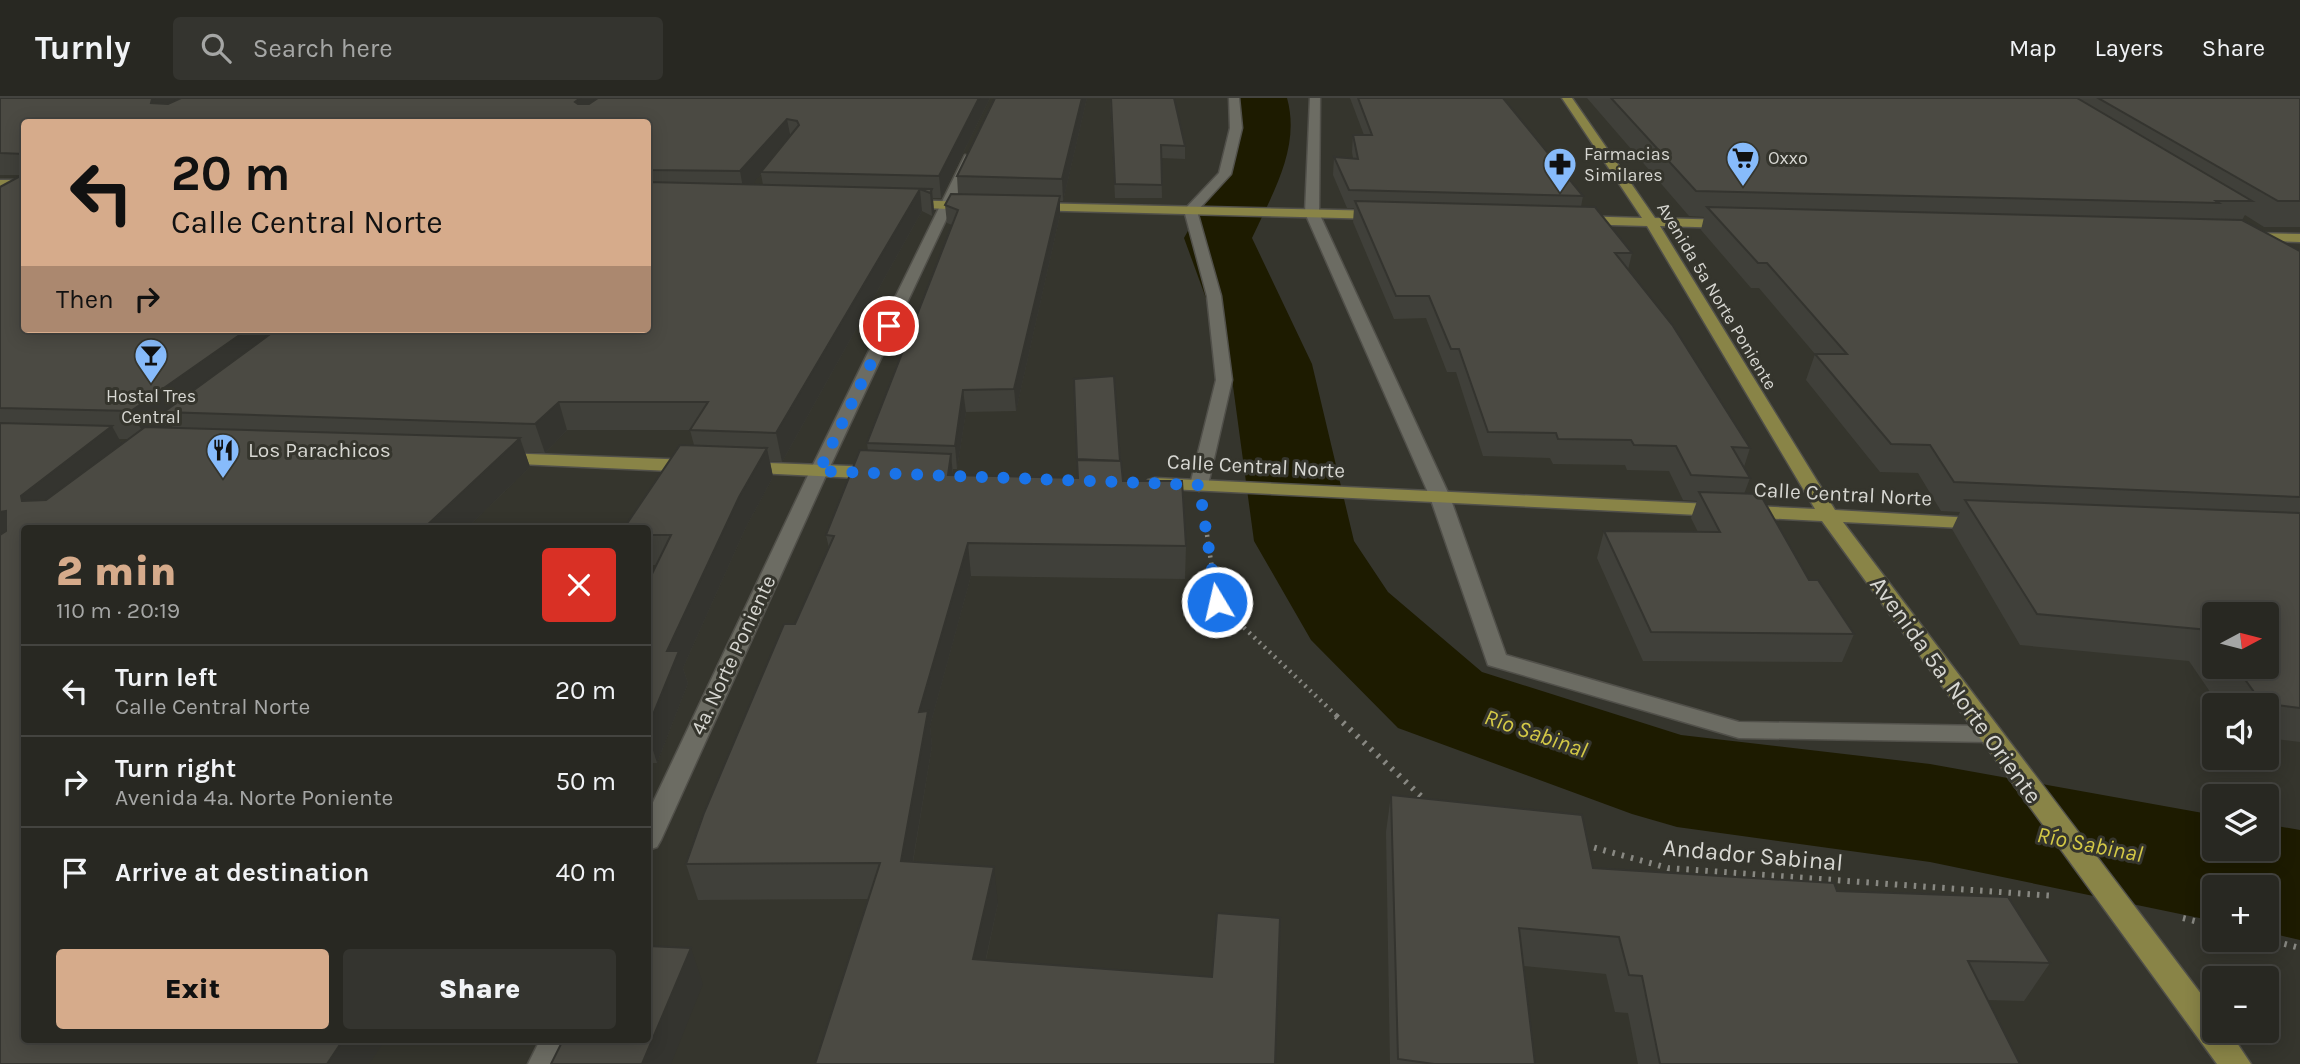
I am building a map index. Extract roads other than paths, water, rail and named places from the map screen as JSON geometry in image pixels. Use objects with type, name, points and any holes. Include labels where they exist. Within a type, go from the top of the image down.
[{"type":"main road","name":"Avenida 5a Norte Poniente","points":[[1567,98],[1651,222],[1829,517]]},
{"type":"main road","points":[[0,184],[21,186]]},
{"type":"main road","points":[[894,204],[989,206]]},
{"type":"main road","points":[[1017,207],[1393,215]]},
{"type":"main road","points":[[1570,220],[1747,225]]},
{"type":"main road","points":[[2243,230],[2269,238],[2300,238]]},
{"type":"main road","points":[[486,458],[900,474]]},
{"type":"main road","name":"Calle Central Norte","points":[[1132,483],[2009,524]]},
{"type":"main road","name":"Avenida 5a. Norte Oriente","points":[[1829,517],[2235,1064]]},
{"type":"street","points":[[1199,485],[1224,380],[1214,296],[1191,211],[1225,174],[1236,128],[1234,98]]},
{"type":"street","points":[[1315,98],[1306,213],[1433,497],[1496,660],[1739,730],[1991,737]]},
{"type":"street","name":"4a. Norte Poniente","points":[[651,834],[819,471],[975,146]]},
{"type":"street","points":[[0,200],[21,188]]},
{"type":"street","points":[[2269,238],[2290,251]]},
{"type":"street","points":[[544,1064],[554,1043]]},
{"type":"waterway","name":"Río Sabinal","points":[[1261,98],[1264,132],[1259,151],[1244,188],[1218,238],[1271,364],[1304,541],[1349,616],[1440,700],[1677,781],[1930,813],[2300,885]]},
{"type":"place","name":"Oxxo","points":[[1743,188]]},
{"type":"place","name":"Farmacias Similares","points":[[1560,194]]},
{"type":"place","name":"Hostal Tres Central","points":[[151,385]]},
{"type":"place","name":"Los Parachicos","points":[[223,480]]}]
